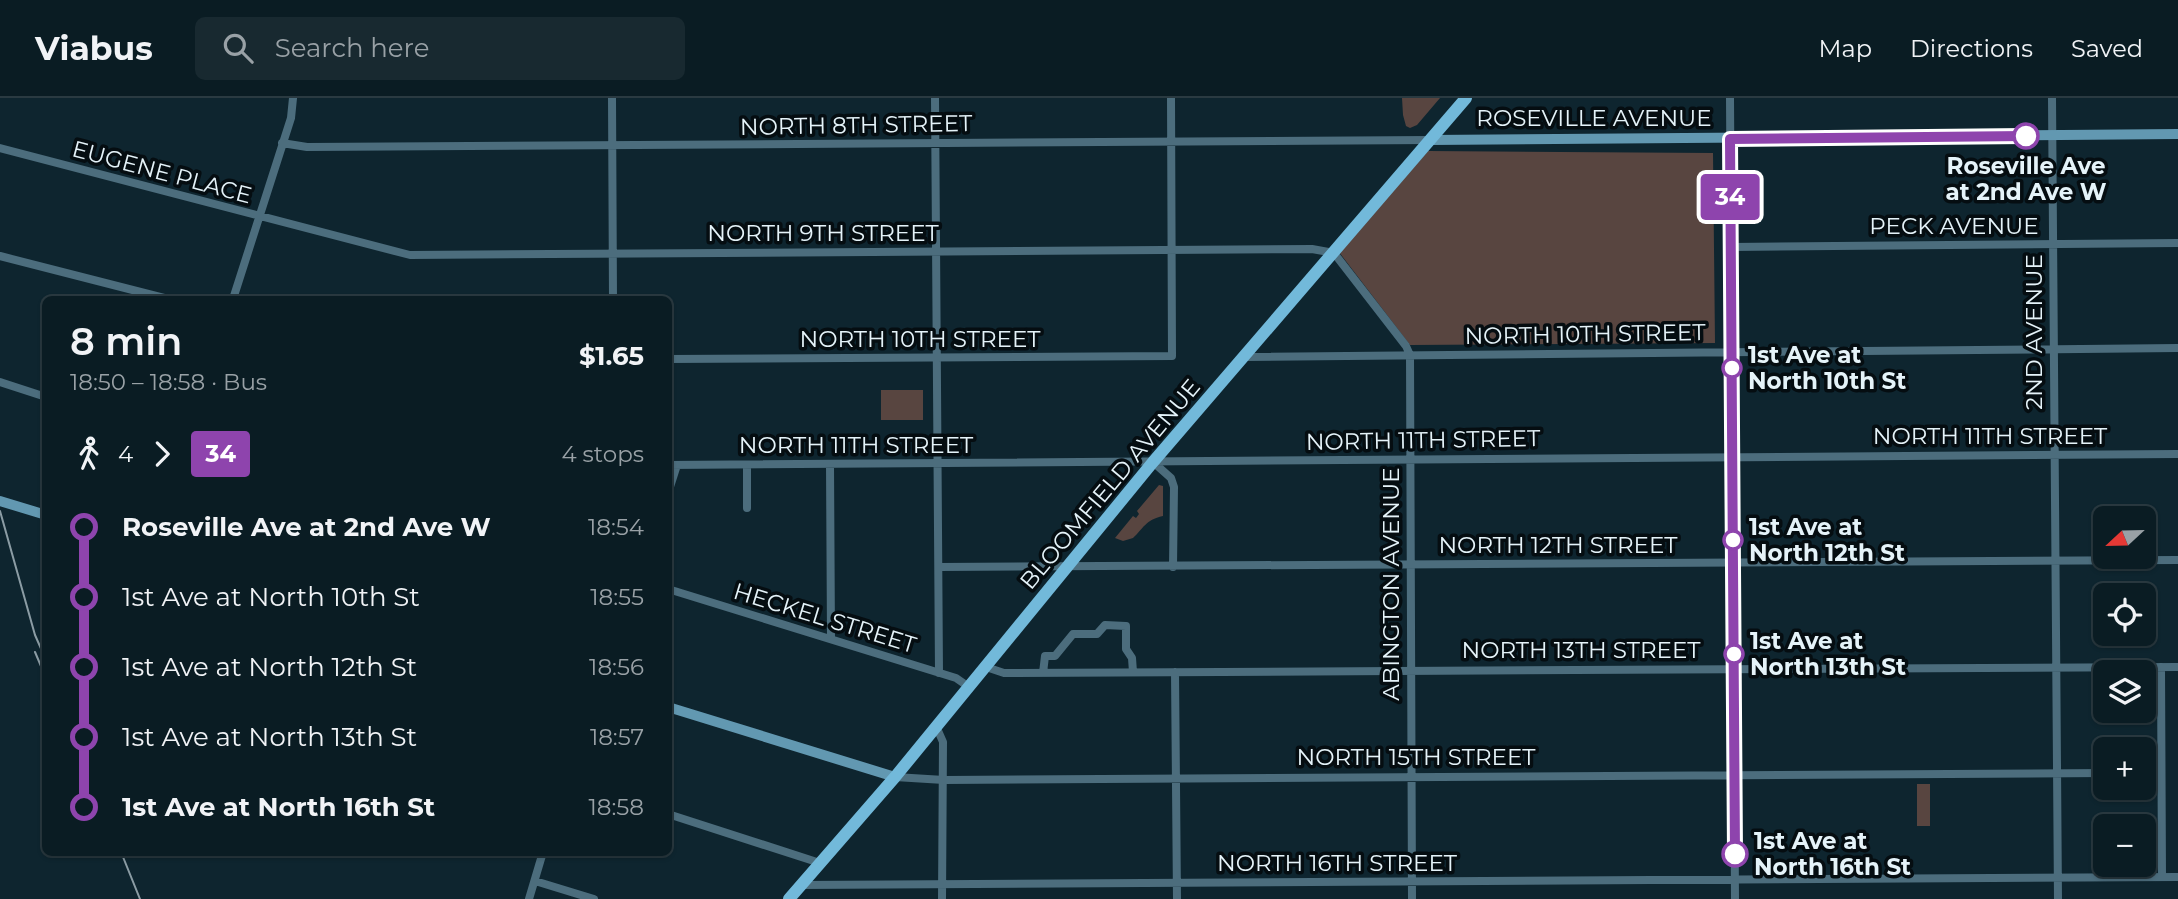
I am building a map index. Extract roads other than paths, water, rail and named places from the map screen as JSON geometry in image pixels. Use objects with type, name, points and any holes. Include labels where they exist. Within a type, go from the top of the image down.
[{"type":"main road","name":"BLOOMFIELD AVENUE","points":[[789,899],[895,777],[1153,462],[1466,98]]},
{"type":"street","points":[[234,296],[291,118],[293,98]]},
{"type":"street","points":[[612,98],[613,296]]},
{"type":"street","points":[[935,98],[939,673]]},
{"type":"street","points":[[1171,98],[1172,250]]},
{"type":"street","points":[[1730,98],[1735,899]]},
{"type":"street","name":"2ND AVENUE","points":[[2052,98],[2058,899]]},
{"type":"street","name":"ROSEVILLE AVENUE","points":[[1430,140],[2178,134]]},
{"type":"street","name":"NORTH 8TH STREET","points":[[282,143],[307,147],[612,147],[1430,140]]},
{"type":"street","name":"EUGENE PLACE","points":[[0,148],[315,232]]},
{"type":"street","name":"NORTH 9TH STREET","points":[[315,232],[410,255],[1319,249],[1334,253]]},
{"type":"street","name":"PECK AVENUE","points":[[1731,247],[2178,243]]},
{"type":"street","name":"NORTH 10TH STREET","points":[[672,359],[1172,356],[1172,250]]},
{"type":"street","points":[[1334,253],[1406,346],[1410,355]]},
{"type":"street","points":[[0,256],[156,296]]},
{"type":"street","name":"NORTH 10TH STREET","points":[[1244,357],[2178,348]]},
{"type":"street","name":"ABINGTON AVENUE","points":[[1410,355],[1412,899]]},
{"type":"street","points":[[0,383],[42,396]]},
{"type":"street","name":"NORTH 11TH STREET","points":[[673,465],[2178,454]]},
{"type":"street","points":[[1153,462],[1171,478],[1174,486],[1173,567]]},
{"type":"street","points":[[830,464],[831,639]]},
{"type":"street","points":[[747,465],[747,508]]},
{"type":"street","points":[[0,501],[42,514]]},
{"type":"street","name":"NORTH 12TH STREET","points":[[939,567],[2178,560]]},
{"type":"street","name":"HECKEL STREET","points":[[672,590],[956,678],[969,687]]},
{"type":"street","points":[[1043,673],[1045,656],[1055,656],[1073,634],[1097,634],[1105,625],[1125,626],[1126,649],[1132,658],[1133,672]]},
{"type":"street","name":"NORTH 13TH STREET","points":[[986,667],[1004,673],[2178,667]]},
{"type":"street","points":[[2161,667],[2162,877]]},
{"type":"street","points":[[1175,672],[1177,899]]},
{"type":"street","points":[[672,708],[895,777]]},
{"type":"street","points":[[936,726],[943,742],[942,899]]},
{"type":"street","points":[[2156,772],[2161,772]]},
{"type":"street","name":"NORTH 15TH STREET","points":[[895,777],[944,780],[1735,773],[2093,773]]},
{"type":"street","points":[[672,815],[820,863]]},
{"type":"street","points":[[529,899],[543,856]]},
{"type":"street","name":"NORTH 16TH STREET","points":[[801,886],[2178,877]]},
{"type":"street","points":[[535,881],[594,899]]},
{"type":"tram line","points":[[0,511],[35,635],[42,651]]},
{"type":"tram line","points":[[35,652],[42,669]]},
{"type":"tram line","points":[[123,856],[140,899]]},
{"type":"place","name":"Roseville Ave at 2nd Ave W","points":[[2026,136]]},
{"type":"place","name":"1st Ave at North 10th St","points":[[1732,368]]},
{"type":"place","name":"1st Ave at North 12th St","points":[[1733,540]]},
{"type":"place","name":"1st Ave at North 13th St","points":[[1734,654]]},
{"type":"place","name":"1st Ave at North 16th St","points":[[1735,854]]}]
